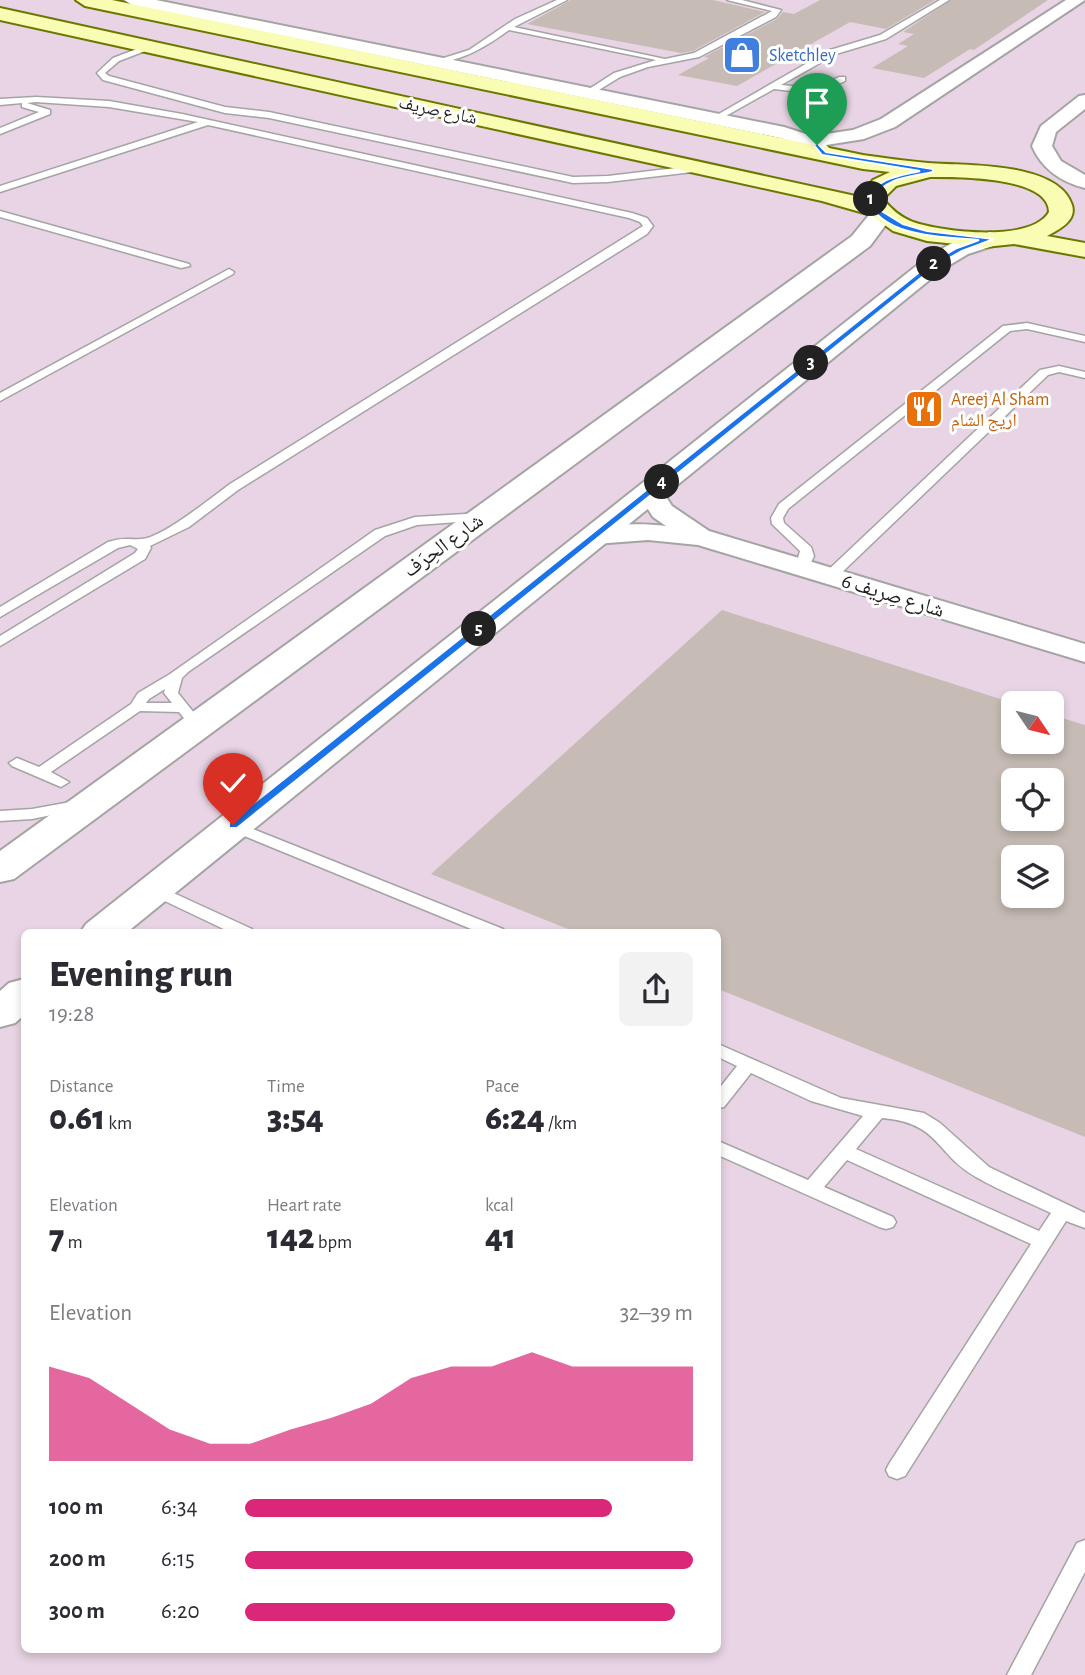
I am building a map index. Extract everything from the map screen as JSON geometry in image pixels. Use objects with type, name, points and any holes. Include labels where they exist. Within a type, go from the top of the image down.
[{"type":"main road","name":"شارع صِرِيف","points":[[85,0],[930,170]]},
{"type":"main road","name":"شارع صِرِيف","points":[[0,14],[827,195],[878,212],[900,226],[927,233],[1001,238]]},
{"type":"main road","points":[[878,212],[870,199],[875,189],[887,180],[930,170],[990,172],[1017,178],[1055,195],[1084,193]]},
{"type":"main road","points":[[1001,238],[1052,225],[1061,216],[1062,206],[1055,195]]},
{"type":"main road","points":[[1001,238],[1085,250]]},
{"type":"street","points":[[132,0],[794,135],[818,147],[888,123],[1077,0]]},
{"type":"street","points":[[1084,193],[1053,164],[1042,146],[1048,130],[1085,100]]},
{"type":"street","name":"شارع الحِرَف","points":[[0,870],[99,799],[189,716],[482,517],[861,241],[878,212]]},
{"type":"street","points":[[105,929],[934,264],[959,249],[1001,238]]},
{"type":"street","name":"شارع صِرِيف 6","points":[[650,492],[662,511],[701,537]]},
{"type":"street","name":"شارع صِرِيف 6","points":[[595,536],[648,532],[701,537],[1085,653]]},
{"type":"street","points":[[0,1013],[21,996]]},
{"type":"lane","points":[[435,62],[473,53],[508,28],[562,0]]},
{"type":"lane","points":[[589,93],[617,75],[667,60],[695,55],[773,15],[776,10],[731,0]]},
{"type":"lane","points":[[714,119],[833,52],[883,37],[945,0]]},
{"type":"lane","points":[[508,28],[667,60]]},
{"type":"lane","points":[[150,46],[103,67],[101,73],[106,78],[241,112],[269,115],[573,180],[599,180],[701,168]]},
{"type":"lane","points":[[771,86],[817,91],[842,79]]},
{"type":"lane","points":[[0,613],[113,545],[128,541],[142,544],[185,524],[234,486],[644,232],[649,226],[644,220],[632,216],[208,123],[85,100],[53,98],[4,102]]},
{"type":"lane","points":[[0,131],[47,112],[24,104],[4,102]]},
{"type":"lane","points":[[0,114],[24,104]]},
{"type":"lane","points":[[0,189],[241,112]]},
{"type":"lane","points":[[0,214],[185,266]]},
{"type":"lane","points":[[0,398],[229,272]]},
{"type":"lane","points":[[802,568],[807,556],[806,550],[778,524],[777,518],[783,507],[1002,330],[1027,326],[1081,336]]},
{"type":"lane","points":[[830,576],[1044,372],[1059,369],[1085,375]]},
{"type":"lane","points":[[40,773],[137,707],[143,696],[175,677],[380,533],[415,521],[482,517]]},
{"type":"lane","points":[[0,642],[141,556],[145,548],[142,544]]},
{"type":"lane","points":[[175,677],[171,693],[189,716]]},
{"type":"lane","points":[[137,707],[189,716]]},
{"type":"lane","points":[[17,763],[61,782]]},
{"type":"lane","points":[[0,816],[55,811],[99,799]]},
{"type":"lane","points":[[233,825],[487,929]]},
{"type":"lane","points":[[155,889],[238,929]]},
{"type":"lane","points":[[721,1051],[830,1101],[876,1112],[912,1116],[924,1121],[982,1172],[1085,1221]]},
{"type":"lane","points":[[721,1098],[749,1064]]},
{"type":"lane","points":[[811,1189],[876,1112]]},
{"type":"lane","points":[[721,1149],[886,1222]]},
{"type":"lane","points":[[844,1150],[1043,1241]]},
{"type":"lane","points":[[897,1470],[1063,1210]]},
{"type":"lane","points":[[1019,1675],[1085,1550]]},
{"type":"shaded area","points":[[0,0],[1085,0],[1085,1675],[0,1675]]},
{"type":"building","points":[[571,0],[713,0],[765,12],[693,51],[681,53],[527,24]]},
{"type":"building","points":[[820,0],[935,0],[886,29],[850,22],[737,86],[678,75],[709,58],[704,57],[777,19],[783,12],[794,14]]},
{"type":"building","points":[[951,0],[1048,0],[974,50],[970,49],[924,78],[872,68],[908,46],[898,44],[914,34],[903,32]]},
{"type":"building","points":[[722,610],[1001,699],[1001,754],[1064,754],[1064,719],[1085,725],[1085,1137],[721,990],[721,929],[568,929],[431,874]]},
{"type":"place","name":"Sketchley","points":[[742,55]]},
{"type":"place","name":"Areej Al Sham اريج الشام","points":[[924,409]]},
{"type":"route","points":[[233,825],[934,264],[959,249],[990,239],[927,233],[900,226],[874,209],[870,199],[875,189],[887,180],[930,170],[863,162],[824,153],[817,145]]}]
